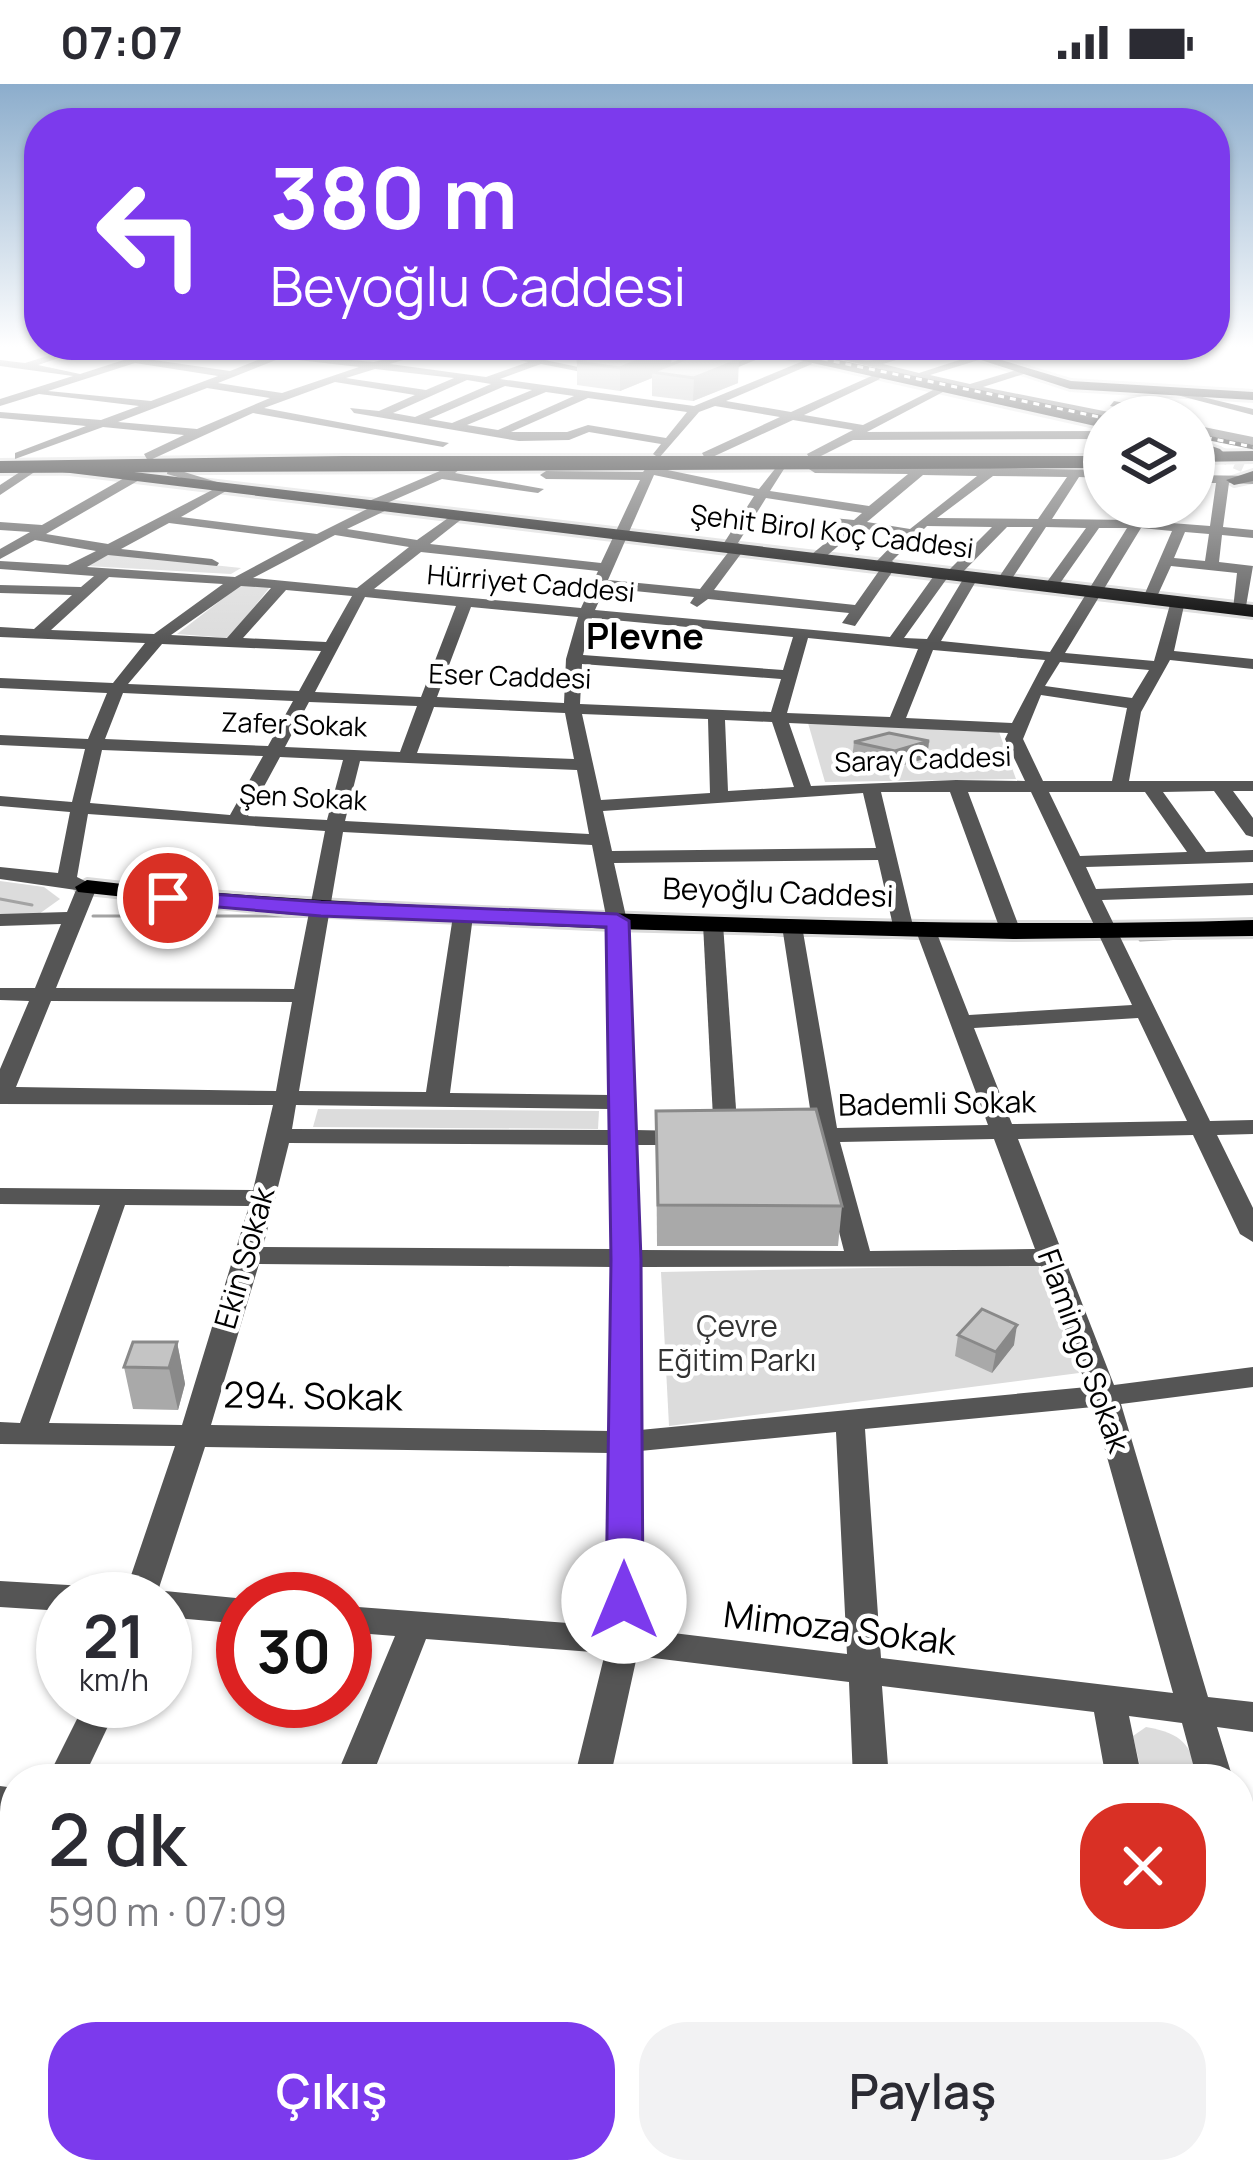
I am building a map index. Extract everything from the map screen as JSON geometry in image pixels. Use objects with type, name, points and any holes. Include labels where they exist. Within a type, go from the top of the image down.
[{"type":"highway","points":[[12,464],[122,460],[546,476],[706,456],[1083,456]]},
{"type":"highway","points":[[12,464],[148,457],[656,461],[1083,456]]},
{"type":"highway","points":[[12,464],[122,460]]},
{"type":"highway","points":[[1215,464],[1247,472]]},
{"type":"main road","name":"Şehit Birol Koç Caddesi","points":[[12,464],[75,464],[137,476],[1246,610]]},
{"type":"main road","name":"Beyoğlu Caddesi","points":[[77,883],[209,903],[617,921],[714,930],[922,934],[1252,929]]},
{"type":"street","points":[[0,491],[12,464],[51,447]]},
{"type":"street","points":[[148,457],[167,447]]},
{"type":"street","points":[[416,456],[435,447]]},
{"type":"street","points":[[627,447],[656,461],[762,494],[868,510]]},
{"type":"street","points":[[595,1764],[624,1641],[626,1260],[617,921],[572,706],[574,659],[586,613],[656,461],[667,447]]},
{"type":"street","points":[[706,456],[725,447]]},
{"type":"street","points":[[811,457],[830,447]]},
{"type":"street","points":[[985,447],[1083,455]]},
{"type":"street","points":[[656,461],[778,469],[1083,473]]},
{"type":"street","points":[[175,463],[171,471],[177,474],[227,487]]},
{"type":"street","points":[[461,465],[238,581],[158,639],[118,686],[96,744],[82,809],[75,918],[0,1095],[621,1102]]},
{"type":"street","points":[[682,622],[734,547],[778,469]]},
{"type":"street","points":[[817,557],[852,523],[921,470]]},
{"type":"street","points":[[842,635],[885,565],[918,527],[992,471]]},
{"type":"street","points":[[1215,476],[1247,472]]},
{"type":"street","points":[[1211,566],[1219,531],[1247,472]]},
{"type":"street","points":[[895,640],[1010,523],[1076,473]]},
{"type":"street","points":[[1004,580],[1076,473]]},
{"type":"street","points":[[440,475],[546,476]]},
{"type":"street","points":[[0,555],[137,476]]},
{"type":"street","points":[[518,522],[546,476]]},
{"type":"street","points":[[72,569],[227,487]]},
{"type":"street","points":[[753,508],[918,527],[1083,524]]},
{"type":"street","points":[[236,821],[361,592],[458,514]]},
{"type":"street","points":[[167,519],[418,546],[704,594],[859,610]]},
{"type":"street","points":[[0,526],[108,550],[262,569]]},
{"type":"street","points":[[1051,586],[1092,528]]},
{"type":"street","points":[[1135,528],[1035,689],[1014,740],[1204,1129],[1247,1205],[1253,1234]]},
{"type":"street","points":[[1150,598],[1180,528]]},
{"type":"street","points":[[1190,528],[1253,534]]},
{"type":"street","points":[[1166,561],[1249,569],[1246,610]]},
{"type":"street","name":"Hürriyet Caddesi","points":[[0,565],[238,581],[1058,654],[1253,664]]},
{"type":"street","points":[[38,633],[106,572]]},
{"type":"street","points":[[896,722],[956,574]]},
{"type":"street","points":[[231,643],[282,585]]},
{"type":"street","points":[[0,589],[85,591]]},
{"type":"street","points":[[407,756],[465,602]]},
{"type":"street","points":[[1120,784],[1137,704],[1161,661],[1178,602]]},
{"type":"street","points":[[0,632],[332,647]]},
{"type":"street","points":[[802,632],[778,716],[804,790]]},
{"type":"street","points":[[574,659],[790,675]]},
{"type":"street","name":"Eser Caddesi","points":[[0,683],[1019,728]]},
{"type":"street","points":[[1035,689],[1137,704]]},
{"type":"street","points":[[716,713],[718,797]]},
{"type":"street","name":"Zafer Sokak","points":[[0,740],[276,752],[351,760],[407,756],[587,770]]},
{"type":"street","points":[[351,760],[587,770]]},
{"type":"street","name":"Ekin Sokak","points":[[148,1572],[196,1432],[263,1198],[321,909],[332,827],[351,760]]},
{"type":"street","points":[[1218,784],[1253,831]]},
{"type":"street","points":[[956,785],[1011,932]]},
{"type":"street","points":[[1149,785],[1200,857]]},
{"type":"street","name":"Saray Caddesi","points":[[596,806],[871,787],[1253,786]]},
{"type":"street","name":"Flamingo Sokak","points":[[871,787],[886,854],[1004,1133],[1104,1396],[1211,1764]]},
{"type":"street","name":"Şen Sokak","points":[[0,801],[605,849],[886,854]]},
{"type":"street","points":[[1072,862],[1244,856],[1253,886],[1089,895]]},
{"type":"street","points":[[0,873],[77,883]]},
{"type":"street","points":[[437,1100],[463,916]]},
{"type":"street","points":[[0,920],[75,918]]},
{"type":"street","points":[[714,930],[746,1137]]},
{"type":"street","points":[[793,932],[826,1136],[859,1260]]},
{"type":"street","points":[[0,994],[301,996]]},
{"type":"street","points":[[958,1022],[1146,1011]]},
{"type":"street","name":"Bademli Sokak","points":[[278,1136],[746,1137],[1253,1127]]},
{"type":"street","points":[[0,1196],[263,1198]]},
{"type":"street","points":[[31,1432],[115,1197]]},
{"type":"street","points":[[247,1255],[626,1260],[1051,1257]]},
{"type":"street","name":"294. Sokak","points":[[0,1432],[625,1442],[1253,1377]]},
{"type":"street","points":[[850,1420],[870,1764]]},
{"type":"street","points":[[0,1594],[36,1596]]},
{"type":"street","name":"Mimoza Sokak","points":[[372,1621],[624,1641],[1253,1717]]},
{"type":"street","points":[[359,1764],[416,1624]]},
{"type":"street","points":[[1109,1700],[1121,1764]]},
{"type":"street","points":[[72,1764],[90,1728]]},
{"type":"green space","points":[[109,554],[241,568],[231,574],[87,566]]},
{"type":"green space","points":[[242,584],[270,587],[229,638],[177,634]]},
{"type":"green space","points":[[808,723],[999,732],[1016,779],[825,782]]},
{"type":"green space","points":[[0,881],[44,887],[60,899],[39,914],[0,915]]},
{"type":"green space","points":[[318,1109],[599,1111],[598,1129],[313,1127]]},
{"type":"green space","name":"Çevre Eğitim Parkı","points":[[1038,1265],[1079,1373],[669,1426],[661,1272]]},
{"type":"green space","points":[[1146,1727],[1169,1733],[1183,1742],[1194,1764],[1140,1764],[1133,1736]]},
{"type":"building","points":[[889,733],[929,741],[895,751],[854,742]]},
{"type":"building","points":[[816,1109],[842,1206],[658,1205],[656,1111]]},
{"type":"building","points":[[982,1309],[1017,1325],[996,1352],[958,1335]]},
{"type":"building","points":[[133,1342],[177,1342],[169,1368],[124,1367]]},
{"type":"waterway","points":[[0,899],[32,905]]},
{"type":"waterway","points":[[93,916],[308,916]]},
{"type":"waterway","points":[[331,917],[450,922]]},
{"type":"waterway","points":[[650,930],[706,932]]},
{"type":"waterway","points":[[718,932],[784,935]]},
{"type":"waterway","points":[[802,935],[922,938]]},
{"type":"waterway","points":[[1140,940],[1206,937]]},
{"type":"waterway","points":[[934,938],[1000,939]]},
{"type":"waterway","points":[[1030,939],[1096,939]]},
{"type":"tunnel","points":[[1215,452],[1244,465]]},
{"type":"district","name":"Plevne","points":[[645,636]]},
{"type":"route","points":[[168,898],[617,921],[626,1260],[624,1601]]}]
